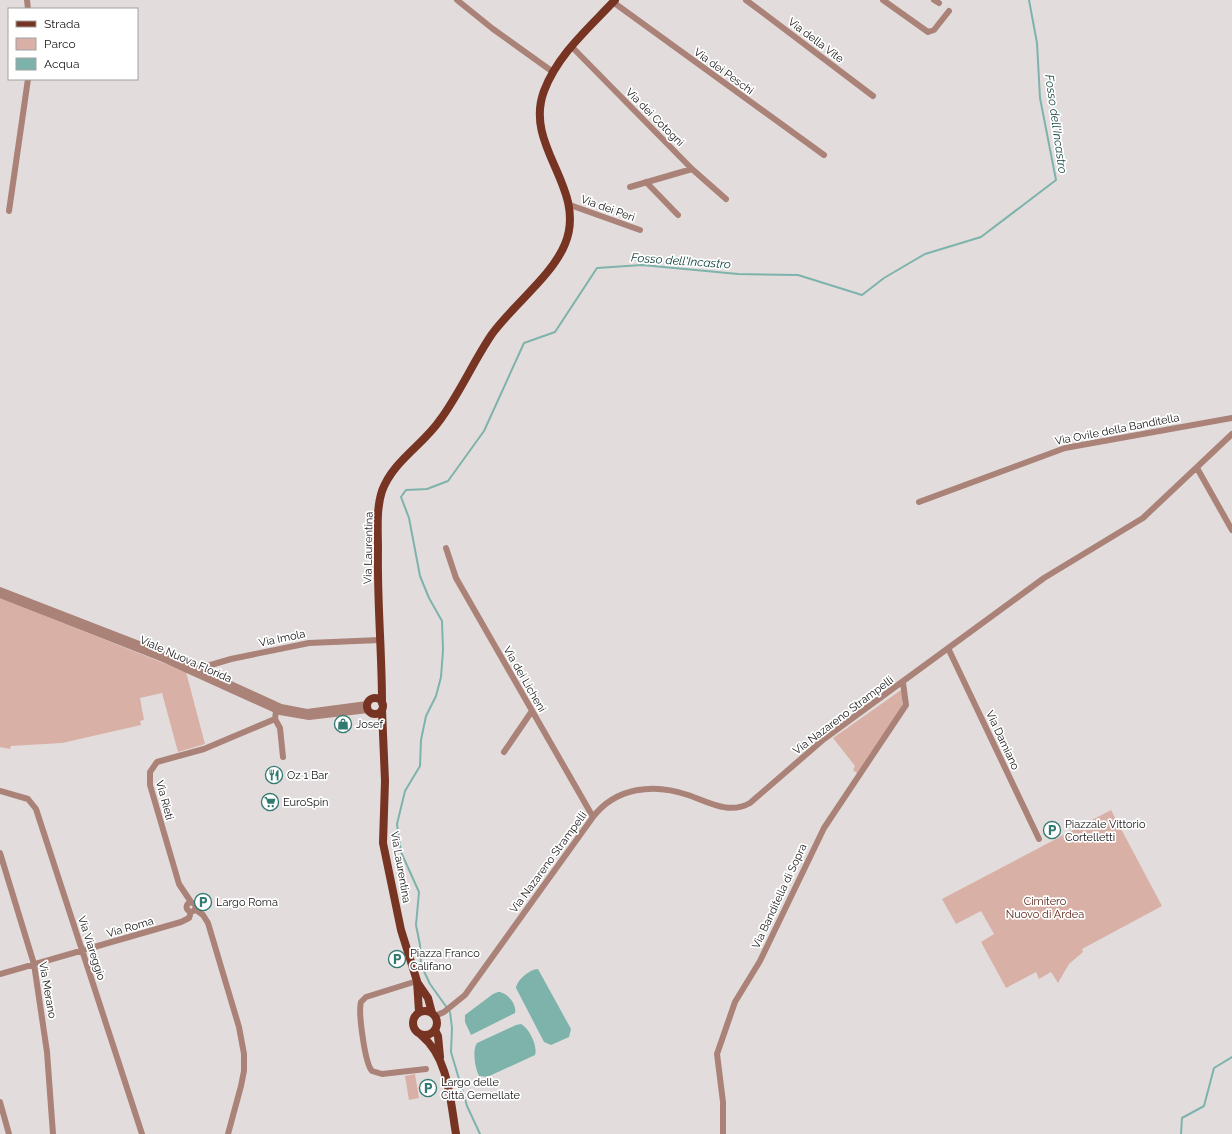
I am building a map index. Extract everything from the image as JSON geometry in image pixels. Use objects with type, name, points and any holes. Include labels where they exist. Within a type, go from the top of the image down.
[{"type":"main road","points":[[570,205],[549,152],[540,124],[540,104],[553,72],[572,47],[614,1]]},
{"type":"main road","name":"Via Laurentina","points":[[420,1012],[417,981],[401,930],[383,843],[385,781],[378,577],[378,515],[382,492],[393,471],[437,425],[495,330],[558,258],[568,234],[571,217],[570,205]]},
{"type":"main road","name":"Via Laurentina","points":[[369,707],[377,687],[380,652]]},
{"type":"main road","points":[[378,699],[382,706],[376,714],[369,707],[378,699]]},
{"type":"main road","points":[[369,707],[383,731]]},
{"type":"main road","name":"Via Laurentina","points":[[417,981],[428,998],[433,1014]]},
{"type":"main road","points":[[421,1035],[429,1035],[435,1030],[437,1023],[433,1014],[424,1011],[420,1012],[414,1017],[412,1026],[417,1033],[434,1048],[440,1062],[447,1084],[456,1134]]},
{"type":"main road","points":[[435,1030],[440,1044],[440,1062]]},
{"type":"street","points":[[457,0],[493,29],[553,72]]},
{"type":"street","name":"Via della Vite","points":[[746,0],[873,96]]},
{"type":"street","points":[[883,0],[928,32],[934,30],[949,11]]},
{"type":"street","name":"Via dei Peschi","points":[[614,1],[824,155]]},
{"type":"street","name":"Via dei Cotogni","points":[[572,47],[692,169],[726,199]]},
{"type":"street","points":[[9,211],[28,80]]},
{"type":"street","points":[[630,187],[692,169]]},
{"type":"street","points":[[646,182],[678,215]]},
{"type":"street","name":"Via dei Peri","points":[[570,205],[640,230]]},
{"type":"street","name":"Via Ovile della Banditella","points":[[919,502],[1065,448],[1232,418]]},
{"type":"street","name":"Via Nazareno Strampelli","points":[[433,1014],[444,1012],[465,995],[601,807],[629,791],[642,789],[676,792],[724,808],[744,806],[759,797],[824,740],[1050,574],[1135,524],[1232,434]]},
{"type":"street","points":[[1197,468],[1232,530]]},
{"type":"street","name":"Via dei Licheni","points":[[446,548],[456,578],[593,817]]},
{"type":"street","name":"Viale Nuova Florida","points":[[0,590],[137,643],[290,710],[310,711],[369,707]]},
{"type":"street","name":"Viale Nuova Florida","points":[[0,595],[138,648],[276,711],[291,715],[309,717],[369,707]]},
{"type":"street","name":"Via Imola","points":[[191,671],[231,659],[304,643],[336,640],[380,640]]},
{"type":"street","name":"Via Damiano","points":[[948,648],[1039,839]]},
{"type":"street","name":"Via Banditella di Sopra","points":[[723,1134],[723,1102],[717,1054],[735,1002],[758,963],[824,828],[906,705],[903,683]]},
{"type":"street","points":[[276,711],[274,719],[280,726],[283,757]]},
{"type":"street","points":[[504,752],[532,711]]},
{"type":"street","name":"Via Rieti","points":[[193,910],[188,911],[186,907],[187,904],[191,902],[179,884],[150,785],[151,769],[157,762],[204,749],[274,719]]},
{"type":"street","name":"Via Viareggio","points":[[0,791],[28,799],[35,806],[142,1134]]},
{"type":"street","name":"Via Merano","points":[[0,853],[34,964],[48,1052],[53,1134]]},
{"type":"street","points":[[193,910],[203,914],[208,923],[241,1036],[244,1071],[238,1103],[228,1134]]},
{"type":"street","name":"Via Roma","points":[[0,974],[181,922],[189,918],[193,910]]},
{"type":"street","points":[[417,981],[366,997],[361,1002],[360,1011],[367,1063],[372,1071],[382,1074],[426,1069]]},
{"type":"street","points":[[0,1102],[10,1134]]},
{"type":"green space","points":[[0,598],[186,672],[205,744],[178,752],[162,693],[140,698],[144,720],[140,721],[141,725],[62,743],[11,746],[10,749],[0,747]]},
{"type":"green space","points":[[901,690],[903,699],[902,707],[857,773],[853,770],[855,766],[833,738]]},
{"type":"green space","name":"Cimitero Nuovo di Ardea","points":[[1111,810],[1162,906],[1082,949],[1083,952],[1069,964],[1058,983],[1051,972],[1039,979],[1036,972],[1006,988],[981,942],[994,934],[981,911],[956,924],[942,899]]},
{"type":"green space","points":[[415,1074],[419,1098],[409,1100],[405,1076]]},
{"type":"water","points":[[535,969],[538,969],[571,1029],[569,1037],[551,1045],[544,1042],[516,988],[524,976]]},
{"type":"water","points":[[498,992],[505,994],[511,999],[515,1013],[471,1035],[465,1022],[465,1015],[493,994]]},
{"type":"water","points":[[521,1024],[527,1029],[534,1042],[536,1051],[535,1055],[487,1077],[479,1076],[475,1059],[475,1046],[477,1043]]},
{"type":"waterway","name":"Fosso dell'Incastro","points":[[480,1134],[467,1106],[451,1052],[452,1028],[450,1012],[430,984],[421,965],[420,945],[416,925],[419,892],[401,852],[397,824],[405,791],[420,766],[421,740],[426,716],[436,696],[441,677],[443,650],[442,621],[429,598],[420,576],[409,518],[401,497],[406,490],[427,489],[448,481],[484,431],[524,343],[555,332],[597,268],[642,265],[738,274],[798,275],[862,295],[884,278],[925,254],[981,237],[1056,180],[1040,98],[1037,43],[1029,0]]},
{"type":"waterway","points":[[1181,1134],[1182,1118],[1204,1106],[1214,1068],[1232,1057]]},
{"type":"place","name":"Josef","points":[[343,724]]},
{"type":"place","name":"Oz 1 Bar","points":[[274,775]]},
{"type":"place","name":"EuroSpin","points":[[270,802]]},
{"type":"place","name":"Piazzale Vittorio Cortelletti","points":[[1052,830]]},
{"type":"place","name":"Largo Roma","points":[[203,902]]},
{"type":"place","name":"Piazza Franco Califano","points":[[397,959]]},
{"type":"place","name":"Largo delle Città Gemellate","points":[[428,1088]]}]
